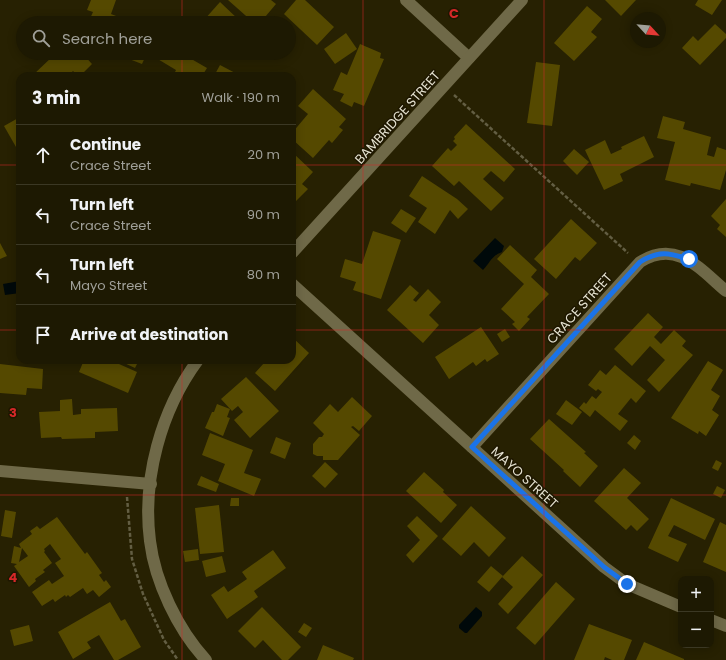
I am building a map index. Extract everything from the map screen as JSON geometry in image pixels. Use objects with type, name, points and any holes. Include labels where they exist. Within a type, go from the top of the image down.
[{"type":"street","points":[[406,0],[470,58]]},
{"type":"street","name":"BAMBRIDGE STREET","points":[[296,249],[522,0]]},
{"type":"street","name":"CRACE STREET","points":[[472,447],[639,263],[650,255],[670,253],[689,259],[726,291]]},
{"type":"street","name":"MAYO STREET","points":[[296,288],[604,567],[627,584],[678,606]]},
{"type":"street","points":[[195,364],[187,375],[166,416],[154,461],[148,503],[150,541],[159,580],[176,617],[199,653],[206,660]]},
{"type":"street","points":[[0,471],[151,484]]},
{"type":"street","points":[[714,621],[726,626]]},
{"type":"path","points":[[444,86],[639,263]]},
{"type":"shaded area","points":[[495,238],[504,246],[502,252],[493,258],[483,270],[473,261]]},
{"type":"shaded area","points":[[16,282],[16,294],[5,295],[3,284]]},
{"type":"shaded area","points":[[476,607],[482,612],[482,616],[467,633],[465,633],[459,628],[459,625]]},
{"type":"building","points":[[91,0],[116,0],[111,14],[116,16],[91,16],[93,12],[87,10]]},
{"type":"building","points":[[228,0],[271,0],[276,4],[266,16],[246,16]]},
{"type":"building","points":[[296,0],[305,0],[334,27],[317,45],[296,25],[296,16],[286,16],[284,14]]},
{"type":"building","points":[[605,0],[636,0],[621,16]]},
{"type":"building","points":[[698,0],[722,0],[712,15],[695,5]]},
{"type":"building","points":[[220,2],[235,16],[208,16]]},
{"type":"building","points":[[587,6],[602,19],[591,32],[597,37],[574,61],[554,43]]},
{"type":"building","points":[[715,24],[726,34],[726,38],[700,65],[682,48],[693,36],[698,41]]},
{"type":"building","points":[[346,33],[357,49],[335,64],[324,49]]},
{"type":"building","points":[[360,44],[381,53],[380,58],[384,59],[364,106],[354,102],[352,107],[340,101],[344,94],[333,90],[341,72],[347,75]]},
{"type":"building","points":[[49,60],[88,60],[92,64],[84,72],[36,72]]},
{"type":"building","points":[[132,60],[144,60],[142,64]]},
{"type":"building","points":[[159,60],[193,60],[207,68],[204,72],[175,72],[176,70]]},
{"type":"building","points":[[536,62],[560,65],[552,126],[527,123]]},
{"type":"building","points":[[220,65],[233,72],[216,72]]},
{"type":"building","points":[[313,89],[346,119],[339,127],[343,130],[332,143],[329,140],[313,158],[296,143],[296,128],[308,114],[298,106]]},
{"type":"building","points":[[663,116],[685,122],[683,129],[711,137],[707,155],[714,157],[717,147],[726,150],[726,170],[720,190],[691,183],[690,186],[665,180],[675,142],[657,138]]},
{"type":"building","points":[[16,119],[16,147],[4,126]]},
{"type":"building","points":[[466,124],[515,169],[504,182],[491,171],[483,179],[504,198],[491,211],[459,181],[454,186],[432,166],[448,148],[451,151],[457,145],[453,141],[455,139],[454,137]]},
{"type":"building","points":[[644,136],[654,157],[620,174],[623,181],[604,190],[585,150],[605,140],[611,154],[622,149],[621,147]]},
{"type":"building","points":[[574,149],[589,162],[577,175],[563,161]]},
{"type":"building","points":[[296,156],[313,172],[302,184],[308,189],[296,201]]},
{"type":"building","points":[[422,176],[457,199],[468,209],[458,219],[450,210],[435,234],[418,222],[427,208],[409,196]]},
{"type":"building","points":[[726,199],[726,237],[717,229],[720,225],[711,216]]},
{"type":"building","points":[[401,209],[416,218],[406,233],[391,223]]},
{"type":"building","points":[[571,219],[597,243],[580,261],[575,257],[556,279],[534,259]]},
{"type":"building","points":[[373,231],[401,240],[381,299],[353,290],[356,282],[340,277],[345,259],[362,264]]},
{"type":"building","points":[[0,243],[7,256],[0,259]]},
{"type":"building","points":[[510,245],[537,270],[531,277],[549,294],[527,317],[530,319],[519,331],[512,324],[515,322],[501,309],[524,284],[497,259]]},
{"type":"building","points":[[410,285],[419,293],[413,300],[416,302],[428,289],[441,302],[429,315],[439,325],[423,343],[387,310]]},
{"type":"building","points":[[648,313],[663,327],[654,337],[661,344],[674,330],[686,341],[682,346],[693,355],[659,392],[647,380],[665,360],[650,346],[632,366],[614,349]]},
{"type":"building","points":[[481,327],[499,354],[487,362],[485,359],[476,366],[473,362],[449,379],[435,357]]},
{"type":"building","points":[[505,329],[510,337],[502,342],[497,334]]},
{"type":"building","points":[[296,341],[309,353],[275,391],[255,373],[263,364],[296,364]]},
{"type":"building","points":[[708,361],[723,370],[711,390],[720,396],[712,410],[719,415],[706,436],[699,431],[698,434],[671,418]]},
{"type":"building","points":[[0,364],[43,369],[42,389],[27,388],[26,395],[0,393]]},
{"type":"building","points":[[82,364],[119,364],[137,372],[128,393],[79,372]]},
{"type":"building","points":[[126,364],[137,364],[135,368]]},
{"type":"building","points":[[615,365],[646,391],[636,403],[631,398],[618,414],[628,421],[620,431],[595,410],[590,417],[579,408],[584,402],[586,404],[592,396],[596,399],[602,392],[598,389],[596,391],[588,385],[600,370],[606,375]]},
{"type":"building","points":[[246,377],[279,411],[250,438],[234,420],[243,412],[238,406],[232,411],[221,399]]},
{"type":"building","points":[[352,397],[372,416],[359,431],[353,426],[351,427],[360,435],[338,460],[323,460],[323,456],[313,454],[313,444],[324,434],[313,423],[330,404],[338,412]]},
{"type":"building","points":[[72,399],[73,415],[81,414],[81,409],[117,408],[118,431],[95,432],[95,438],[41,438],[39,412],[60,411],[60,400]]},
{"type":"building","points":[[566,400],[582,412],[572,425],[556,414]]},
{"type":"building","points":[[217,404],[230,409],[227,417],[230,418],[223,436],[205,428]]},
{"type":"building","points":[[549,419],[586,452],[584,453],[598,466],[580,487],[530,439]]},
{"type":"building","points":[[210,433],[253,450],[244,473],[261,479],[254,496],[218,481],[225,464],[202,455]]},
{"type":"building","points":[[634,435],[641,441],[635,450],[627,443]]},
{"type":"building","points":[[276,437],[291,443],[285,459],[270,453]]},
{"type":"building","points":[[716,460],[722,463],[718,471],[712,468]]},
{"type":"building","points":[[325,462],[338,474],[325,488],[312,476]]},
{"type":"building","points":[[624,468],[641,483],[627,498],[649,519],[637,531],[631,525],[626,530],[594,501]]},
{"type":"building","points":[[424,472],[444,490],[443,492],[457,505],[441,523],[406,491]]},
{"type":"building","points":[[201,476],[219,484],[216,492],[197,485]]},
{"type":"building","points":[[717,486],[725,490],[721,498],[713,494]]},
{"type":"building","points":[[231,498],[239,498],[239,506],[230,506]]},
{"type":"building","points":[[671,498],[715,519],[705,540],[674,525],[668,536],[687,544],[678,562],[648,548]]},
{"type":"building","points":[[219,505],[224,552],[200,554],[195,508]]},
{"type":"building","points":[[471,506],[506,538],[489,557],[474,542],[461,556],[442,539]]},
{"type":"building","points":[[5,510],[16,512],[12,538],[1,536]]},
{"type":"building","points":[[417,516],[438,536],[413,563],[406,555],[420,540],[407,526]]},
{"type":"building","points":[[57,517],[85,554],[87,552],[102,573],[99,575],[104,582],[106,580],[111,587],[99,597],[93,590],[87,594],[83,588],[70,597],[68,595],[66,597],[65,595],[55,602],[53,599],[42,606],[32,592],[49,580],[52,584],[64,576],[55,563],[61,559],[50,544],[44,549],[44,552],[52,563],[43,570],[45,572],[35,579],[36,581],[29,587],[14,566],[17,564],[11,563],[14,546],[21,548],[19,544],[32,534],[30,531],[37,526],[40,529]],"holes":[[[22,548],[28,556],[19,562]]]},
{"type":"building","points":[[720,522],[726,525],[726,572],[703,562]]},
{"type":"building","points":[[198,549],[199,560],[185,562],[183,551]]},
{"type":"building","points":[[273,550],[286,568],[254,591],[258,597],[227,619],[211,595],[224,586],[228,592],[247,579],[242,572]]},
{"type":"building","points":[[222,556],[226,572],[206,577],[202,561]]},
{"type":"building","points":[[522,556],[543,575],[508,614],[498,604],[513,587],[502,577]]},
{"type":"building","points":[[491,566],[503,576],[489,592],[477,582]]},
{"type":"building","points":[[556,582],[575,599],[535,645],[516,628]]},
{"type":"building","points":[[110,602],[121,621],[125,619],[141,647],[118,660],[114,660],[99,635],[87,642],[91,648],[73,659],[58,632]]},
{"type":"building","points":[[262,607],[301,647],[288,660],[282,660],[263,640],[255,648],[238,631]]},
{"type":"building","points":[[304,623],[312,628],[306,637],[298,632]]},
{"type":"building","points":[[589,624],[632,640],[624,660],[612,660],[605,657],[604,660],[574,660]]},
{"type":"building","points":[[29,625],[33,641],[14,646],[10,630]]},
{"type":"building","points":[[644,642],[684,659],[684,660],[636,660]]},
{"type":"building","points":[[323,645],[354,658],[353,660],[317,660]]},
{"type":"route","points":[[627,584],[604,567],[472,447],[640,262],[650,255],[670,253],[689,259]]}]
